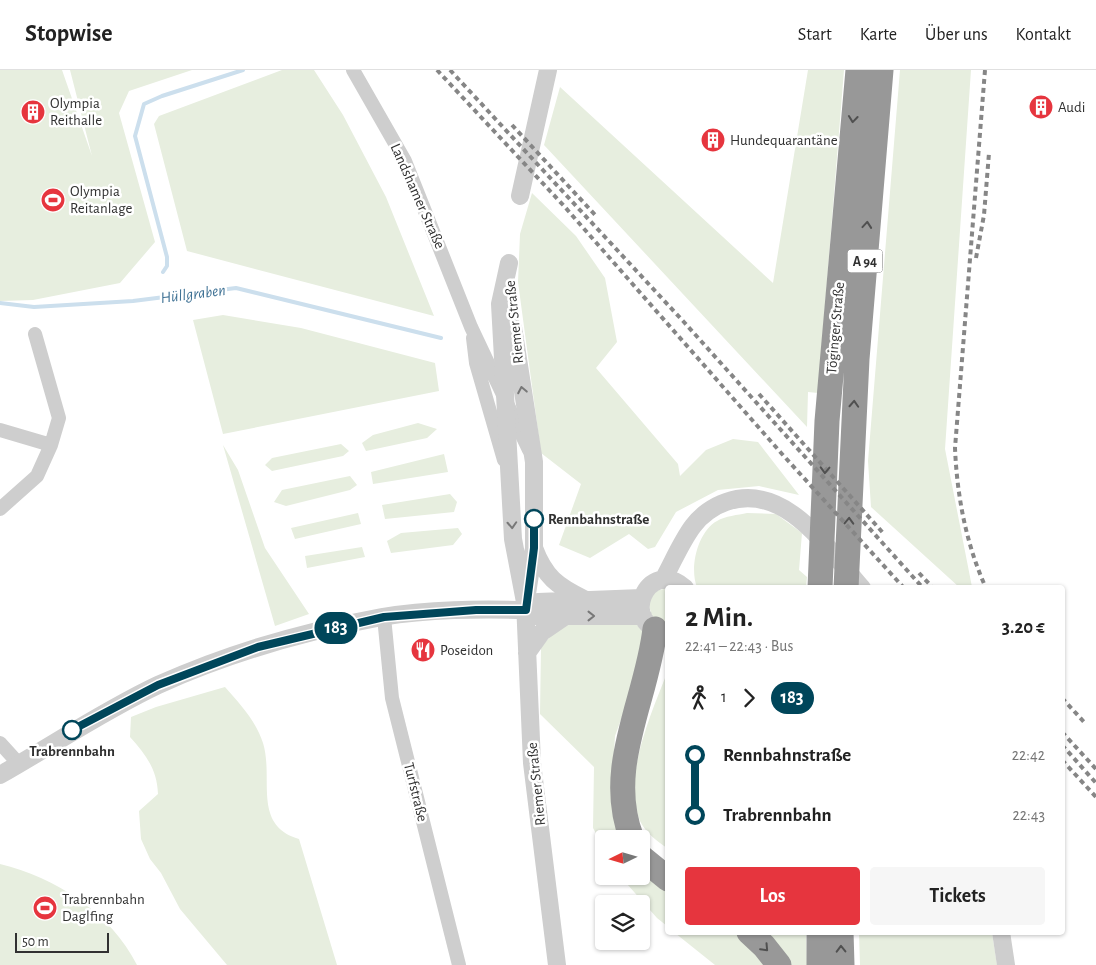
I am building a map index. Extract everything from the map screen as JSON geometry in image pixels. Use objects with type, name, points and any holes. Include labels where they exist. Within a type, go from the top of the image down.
[{"type":"highway","name":"Töginger Straße","points":[[820,585],[827,421],[858,70]]},
{"type":"highway","name":"Töginger Straße","points":[[846,585],[851,453],[874,134],[881,70]]},
{"type":"highway","points":[[632,830],[622,804],[622,771],[626,746],[658,632]]},
{"type":"highway","points":[[650,847],[665,856]]},
{"type":"highway","points":[[650,864],[665,877]]},
{"type":"highway","points":[[752,935],[764,946],[778,965]]},
{"type":"highway","points":[[819,935],[819,965]]},
{"type":"highway","points":[[841,935],[842,965]]},
{"type":"street","name":"Landshamer Straße","points":[[353,70],[405,161],[471,327],[534,462]]},
{"type":"street","points":[[520,196],[547,73]]},
{"type":"street","name":"Riemer Straße","points":[[526,606],[513,539],[500,304],[509,262],[516,355],[534,462],[534,548],[526,606],[527,654],[532,762],[557,965]]},
{"type":"street","name":"Landshamer Straße","points":[[471,327],[476,363],[509,476]]},
{"type":"street","points":[[0,509],[37,476],[51,445],[59,418],[35,334]]},
{"type":"street","points":[[0,430],[51,445]]},
{"type":"street","points":[[642,598],[650,586],[663,580],[682,544],[700,518],[719,504],[742,498],[764,499],[785,508],[799,518],[859,585]]},
{"type":"street","points":[[682,544],[683,585]]},
{"type":"street","points":[[534,548],[550,579],[564,590],[584,600]]},
{"type":"street","points":[[663,580],[680,585]]},
{"type":"street","points":[[0,775],[73,730],[158,685],[258,647],[384,617],[526,606],[538,602],[642,598]]},
{"type":"street","points":[[642,598],[658,632]]},
{"type":"street","points":[[526,606],[536,616],[564,617],[658,632]]},
{"type":"street","name":"Turfstraße","points":[[384,617],[392,698],[459,965]]},
{"type":"street","points":[[527,654],[542,632],[564,617]]},
{"type":"street","points":[[0,743],[20,764]]},
{"type":"street","points":[[1001,935],[1006,965]]},
{"type":"green space","name":"Olympia Reitanlage","points":[[0,70],[62,70],[92,156],[70,70],[192,70],[129,91],[119,113],[155,242],[120,283],[33,300],[0,301]]},
{"type":"green space","points":[[282,70],[314,70],[343,115],[386,197],[434,316],[187,251],[154,124],[159,116]]},
{"type":"green space","points":[[808,70],[844,70],[818,393],[808,392],[807,427],[544,145],[560,87],[773,283]]},
{"type":"green space","points":[[900,70],[971,70],[945,449],[972,585],[957,585],[871,507],[868,461]]},
{"type":"green space","points":[[532,193],[576,236],[605,278],[617,342],[596,368],[678,464],[680,476],[706,450],[733,439],[758,442],[799,495],[759,486],[718,490],[676,512],[655,547],[648,549],[629,534],[590,558],[559,545],[581,484],[541,453],[518,282],[520,234]]},
{"type":"green space","points":[[223,315],[301,328],[435,363],[439,391],[223,434],[193,320]]},
{"type":"green space","points":[[418,423],[437,429],[427,438],[366,451],[362,443],[373,435]]},
{"type":"green space","points":[[341,444],[349,451],[343,456],[272,471],[265,465],[272,458]]},
{"type":"green space","points":[[223,445],[238,470],[265,548],[309,614],[275,626]]},
{"type":"green space","points":[[444,454],[448,472],[373,484],[371,472]]},
{"type":"green space","points":[[350,476],[357,485],[350,490],[286,506],[274,502],[282,490]]},
{"type":"green space","points":[[450,494],[457,502],[454,512],[385,519],[382,505]]},
{"type":"green space","points":[[358,513],[361,524],[295,539],[291,528]]},
{"type":"green space","points":[[747,513],[776,514],[802,533],[799,570],[807,577],[806,585],[696,585],[694,570],[700,541],[710,526],[720,519]]},
{"type":"green space","points":[[458,528],[462,534],[453,545],[391,553],[387,541],[401,533]]},
{"type":"green space","points":[[362,547],[365,557],[307,568],[305,556]]},
{"type":"green space","points":[[665,589],[665,624],[653,620],[648,602],[655,591]]},
{"type":"green space","points":[[563,622],[637,625],[646,634],[647,648],[615,736],[612,785],[620,830],[595,830],[595,832],[593,828],[594,767],[540,714],[541,647]]},
{"type":"green space","points":[[665,678],[665,847],[650,835],[650,830],[646,830],[642,825],[635,804],[636,766],[647,727]]},
{"type":"green space","points":[[225,687],[247,713],[260,735],[266,757],[267,799],[270,812],[275,823],[284,832],[299,839],[337,965],[227,965],[180,909],[161,873],[150,859],[141,839],[139,811],[158,794],[150,763],[130,737],[131,717],[156,707]]},
{"type":"green space","name":"Trabrennbahn Daglfing","points":[[0,864],[41,878],[79,900],[112,929],[126,946],[137,965],[0,965]]},
{"type":"green space","points":[[650,873],[665,885],[665,924],[650,910],[650,895],[637,895],[628,885],[650,885]]},
{"type":"green space","points":[[678,935],[740,935],[775,965],[715,965]]},
{"type":"green space","points":[[766,935],[806,935],[807,965],[791,965]]},
{"type":"green space","points":[[859,935],[992,935],[997,965],[860,965]]},
{"type":"waterway","points":[[163,272],[167,266],[167,257],[135,136],[144,104],[162,96],[243,70]]},
{"type":"waterway","name":"Hüllgraben","points":[[0,303],[34,307],[133,301],[236,288],[441,338]]},
{"type":"railway","points":[[437,70],[564,206],[782,454],[901,585]]},
{"type":"railway","points":[[450,70],[683,321],[920,585]]},
{"type":"railway","points":[[985,70],[955,448],[960,502],[973,554],[985,585]]},
{"type":"railway","points":[[512,125],[597,217]]},
{"type":"railway","points":[[976,258],[984,215],[989,153]]},
{"type":"railway","points":[[759,394],[884,534]]},
{"type":"railway","points":[[919,573],[930,585]]},
{"type":"railway","points":[[1065,701],[1084,722]]},
{"type":"railway","points":[[1065,735],[1096,769]]},
{"type":"railway","points":[[1065,748],[1096,783]]},
{"type":"railway","points":[[1065,763],[1096,797]]},
{"type":"bus line","name":"183","points":[[72,730],[158,685],[258,647],[384,617],[431,612],[526,610],[534,548],[534,519]]},
{"type":"place","name":"Audi","points":[[1041,107]]},
{"type":"place","name":"Olympia Reithalle","points":[[33,112]]},
{"type":"place","name":"Hundequarantäne","points":[[713,140]]},
{"type":"place","name":"Olympia Reitanlage","points":[[53,200]]},
{"type":"place","name":"Rennbahnstraße","points":[[534,519]]},
{"type":"place","name":"Poseidon","points":[[423,650]]},
{"type":"place","name":"Trabrennbahn","points":[[72,730]]},
{"type":"place","name":"Trabrennbahn Daglfing","points":[[45,908]]}]
